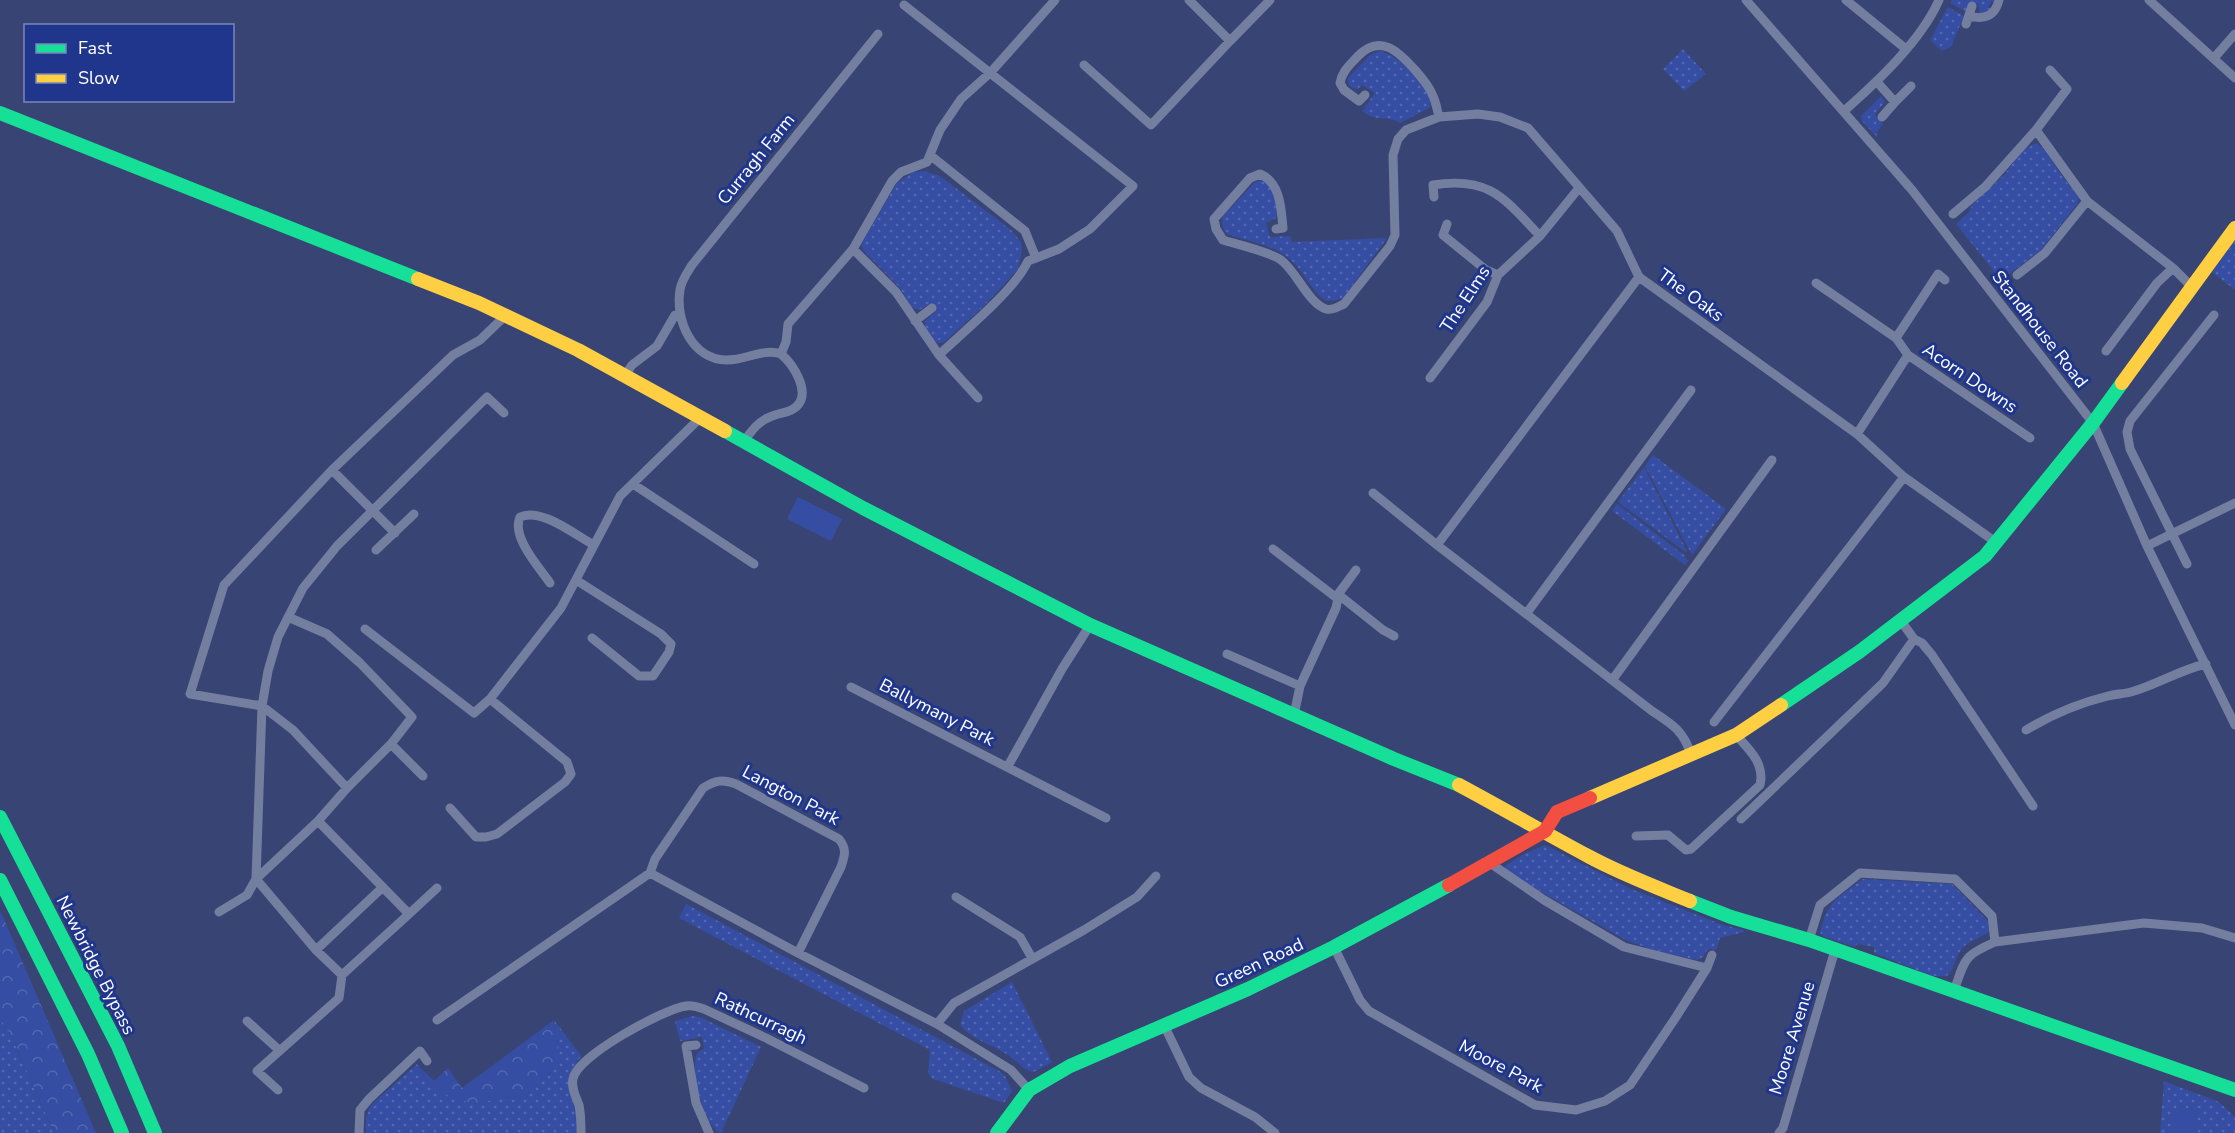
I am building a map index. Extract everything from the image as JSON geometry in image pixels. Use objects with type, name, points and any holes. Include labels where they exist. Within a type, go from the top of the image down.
[{"type":"main road","points":[[0,113],[479,303],[578,350],[863,508],[1090,625],[1456,784],[1589,857],[1636,879],[1731,917],[1809,940],[2235,1090]]},
{"type":"main road","name":"Green Road","points":[[997,1133],[1029,1090],[1070,1066],[1248,989],[1334,947],[1545,831],[1557,812],[1736,735],[1859,652],[1985,556],[2093,423],[2235,228]]},
{"type":"main road","name":"Newbridge Bypass","points":[[0,817],[118,1046],[155,1133]]},
{"type":"main road","points":[[0,880],[88,1054],[122,1133]]},
{"type":"street","points":[[781,354],[786,342],[788,324],[853,249],[892,181],[901,172],[927,162],[940,130],[961,99],[991,72],[1055,0]]},
{"type":"street","points":[[1190,0],[1230,41]]},
{"type":"street","points":[[1084,65],[1151,125],[1270,0]]},
{"type":"street","name":"Standhouse Road","points":[[1746,0],[1912,190],[2093,423],[2147,546],[2235,725]]},
{"type":"street","points":[[1846,0],[1906,49]]},
{"type":"street","points":[[1844,111],[1877,82],[1906,49],[1939,0]]},
{"type":"street","points":[[1972,6],[1967,20],[1987,17],[1995,11],[1999,0]]},
{"type":"street","points":[[2149,0],[2235,78]]},
{"type":"street","points":[[904,5],[1133,186],[1090,230],[1059,249],[1028,261],[1024,271],[990,308],[939,355]]},
{"type":"street","name":"Curragh Farm","points":[[679,314],[680,288],[692,265],[878,34]]},
{"type":"street","points":[[2214,58],[2235,34]]},
{"type":"street","points":[[1365,95],[1359,101],[1344,90],[1340,82],[1342,73],[1371,47],[1378,45],[1389,47],[1403,57],[1422,79],[1432,94],[1439,117]]},
{"type":"street","points":[[1953,214],[1985,187],[2036,130],[2067,89],[2050,70]]},
{"type":"street","points":[[1877,82],[1895,102]]},
{"type":"street","points":[[1882,117],[1911,86]]},
{"type":"street","points":[[1276,229],[1283,228],[1281,204],[1275,188],[1266,177],[1260,174],[1250,178],[1214,219],[1216,230],[1222,240],[1279,259],[1290,268],[1317,302],[1326,309],[1335,309],[1344,304],[1390,246],[1395,235],[1393,155],[1398,139],[1406,130],[1439,117],[1478,114],[1500,117],[1528,128],[1617,231],[1639,277]]},
{"type":"street","points":[[2036,130],[2087,201],[2173,268],[2191,286]]},
{"type":"street","points":[[930,155],[1025,231],[1036,258]]},
{"type":"street","points":[[1434,197],[1433,185],[1450,183],[1487,187],[1504,199],[1539,236]]},
{"type":"street","name":"The Elms","points":[[1430,378],[1487,302],[1498,275],[1539,236],[1579,188]]},
{"type":"street","points":[[2017,275],[2045,254],[2087,201]]},
{"type":"street","points":[[1447,224],[1443,234],[1486,270],[1498,275]]},
{"type":"street","points":[[853,249],[897,291],[939,355],[978,398]]},
{"type":"street","points":[[2106,351],[2157,283],[2173,268]]},
{"type":"street","points":[[1896,338],[1938,274],[1945,280]]},
{"type":"street","name":"The Oaks","points":[[1437,545],[1639,277],[1857,434],[1904,477],[1996,543]]},
{"type":"street","points":[[1816,283],[1896,338],[1908,356]]},
{"type":"street","points":[[915,321],[932,308]]},
{"type":"street","points":[[625,375],[632,366],[657,346],[675,315],[679,314],[683,327],[693,343],[711,358],[741,359],[761,352],[781,354],[788,359],[801,385],[802,397],[799,405],[759,423],[744,442]]},
{"type":"street","points":[[2187,564],[2130,449],[2127,440],[2128,427],[2130,421],[2214,315]]},
{"type":"street","points":[[347,788],[293,730],[262,706],[190,694],[224,585],[332,470],[453,355],[480,340],[505,316]]},
{"type":"street","name":"Acorn Downs","points":[[1857,434],[1908,356],[2030,438]]},
{"type":"street","points":[[1526,614],[1691,390]]},
{"type":"street","points":[[342,975],[316,950],[256,879],[262,706],[273,650],[303,588],[337,546],[487,397],[504,413]]},
{"type":"street","points":[[365,629],[474,713],[490,699],[561,609],[620,496],[700,418]]},
{"type":"street","points":[[1613,680],[1772,460]]},
{"type":"street","points":[[332,470],[395,533]]},
{"type":"street","points":[[1714,722],[1904,477]]},
{"type":"street","points":[[633,484],[754,564]]},
{"type":"street","points":[[1372,493],[1670,723],[1686,739],[1691,755]]},
{"type":"street","points":[[2147,546],[2235,503]]},
{"type":"street","points":[[376,550],[414,514]]},
{"type":"street","points":[[550,583],[520,539],[517,524],[520,517],[526,514],[540,515],[594,545]]},
{"type":"street","points":[[1273,549],[1394,636]]},
{"type":"street","points":[[1294,715],[1300,686],[1336,608],[1338,597],[1356,570]]},
{"type":"street","points":[[576,580],[662,634],[670,644],[669,652],[653,676],[639,676],[592,638]]},
{"type":"street","points":[[219,912],[247,895],[256,879],[318,822],[347,788],[391,744],[412,717],[360,663],[327,634],[288,617]]},
{"type":"street","points":[[1900,621],[1914,639],[1922,643],[1932,655],[2033,806]]},
{"type":"street","name":"Ballymany Park","points":[[1008,766],[1062,669],[1090,625]]},
{"type":"street","points":[[1741,819],[1883,683],[1914,639]]},
{"type":"street","points":[[1227,654],[1300,686]]},
{"type":"street","points":[[2026,730],[2090,701],[2130,692],[2206,664]]},
{"type":"street","name":"Ballymany Park","points":[[851,687],[1106,818]]},
{"type":"street","points":[[450,808],[476,837],[497,834],[565,782],[571,774],[567,762],[490,699]]},
{"type":"street","points":[[1636,836],[1668,835],[1686,850],[1691,849],[1760,785],[1762,774],[1758,763],[1736,735]]},
{"type":"street","points":[[391,744],[423,777]]},
{"type":"street","name":"Langton Park","points":[[437,1020],[650,873],[655,859],[703,788],[723,779],[839,839],[844,846],[846,854],[841,867],[798,953]]},
{"type":"street","points":[[318,822],[409,914]]},
{"type":"street","points":[[1490,863],[1544,900],[1624,947],[1707,968]]},
{"type":"street","points":[[650,873],[798,953],[937,1024],[1011,1070],[1029,1090]]},
{"type":"street","points":[[1809,940],[1820,906],[1860,873],[1955,879],[1992,916],[1995,942]]},
{"type":"street","points":[[937,1024],[954,1003],[1084,930],[1137,897],[1156,876]]},
{"type":"street","points":[[316,950],[383,887]]},
{"type":"street","points":[[278,1090],[257,1071],[339,998],[342,975],[437,888]]},
{"type":"street","points":[[956,897],[1020,937],[1032,958]]},
{"type":"street","points":[[1954,991],[1963,963],[1973,951],[1995,942],[2145,923],[2202,928],[2235,938]]},
{"type":"street","name":"Moore Park","points":[[1334,947],[1360,1000],[1369,1011],[1535,1106],[1576,1110],[1605,1101],[1630,1085],[1676,1017],[1712,956]]},
{"type":"street","name":"Moore Avenue","points":[[1779,1133],[1783,1128],[1836,950]]},
{"type":"street","name":"Rathcurragh","points":[[581,1133],[581,1119],[573,1079],[576,1069],[588,1058],[637,1026],[685,1006],[694,1005],[704,1009],[864,1088]]},
{"type":"street","points":[[247,1021],[279,1050]]},
{"type":"street","points":[[1164,1025],[1189,1077],[1201,1088],[1255,1117],[1275,1133]]},
{"type":"street","points":[[696,1045],[686,1046],[687,1056],[696,1103],[709,1133]]},
{"type":"street","points":[[359,1133],[360,1110],[369,1099],[420,1051],[427,1061]]},
{"type":"green space","points":[[1952,0],[1996,0],[1994,3],[1992,1],[1988,7],[1990,9],[1988,12],[1980,14],[1978,4],[1970,2],[1966,12],[1950,3]]},
{"type":"green space","points":[[1948,7],[1964,16],[1951,47],[1942,51],[1930,40]]},
{"type":"green space","points":[[1683,49],[1706,74],[1684,91],[1663,69]]},
{"type":"green space","points":[[1379,51],[1392,56],[1413,73],[1424,86],[1431,107],[1400,123],[1391,119],[1373,117],[1362,111],[1375,93],[1362,85],[1358,89],[1352,88],[1348,83],[1348,78],[1370,55]]},
{"type":"green space","points":[[1881,96],[1885,102],[1875,114],[1883,124],[1878,130],[1877,137],[1862,121],[1861,116]]},
{"type":"green space","points":[[2036,143],[2046,152],[2060,174],[2077,194],[2078,203],[2041,250],[2001,280],[1956,224],[1970,211],[1972,205],[2004,175],[2024,149]]},
{"type":"green space","points":[[924,171],[940,176],[1011,230],[1021,242],[1022,248],[1019,268],[984,306],[943,343],[937,343],[925,328],[925,321],[935,312],[930,304],[919,310],[911,307],[900,288],[864,251],[861,245],[896,184],[912,173]]},
{"type":"green space","points":[[1259,180],[1265,181],[1277,203],[1276,218],[1266,223],[1270,237],[1290,236],[1292,242],[1387,238],[1344,297],[1326,301],[1316,293],[1298,267],[1286,256],[1270,248],[1227,234],[1223,228],[1222,217]]},
{"type":"green space","points":[[2235,241],[2235,290],[2212,272]]},
{"type":"green space","points":[[1653,455],[1726,509],[1692,555],[1645,466]]},
{"type":"green space","points":[[1644,467],[1687,551],[1687,553],[1618,502]]},
{"type":"green space","points":[[798,497],[842,519],[831,541],[787,519]]},
{"type":"green space","points":[[1617,504],[1684,555],[1688,561],[1685,565],[1612,511]]},
{"type":"green space","points":[[1545,845],[1631,889],[1723,925],[1744,930],[1744,932],[1720,938],[1716,950],[1708,949],[1703,957],[1697,960],[1653,950],[1626,940],[1506,870],[1505,866]]},
{"type":"green space","points":[[1863,879],[1952,884],[1987,920],[1990,931],[1964,947],[1947,976],[1932,976],[1874,953],[1874,947],[1857,944],[1855,947],[1822,936],[1820,932],[1830,906]]},
{"type":"green space","points":[[686,904],[999,1071],[1005,1076],[1012,1091],[1004,1103],[933,1079],[928,1073],[930,1050],[679,918]]},
{"type":"green space","points":[[0,911],[96,1133],[54,1133],[13,1040],[0,1017]]},
{"type":"green space","points":[[1012,982],[1052,1062],[1034,1072],[1025,1069],[1007,1055],[977,1039],[960,1024],[964,1011]]},
{"type":"green space","points":[[692,1016],[700,1017],[761,1047],[721,1133],[709,1120],[696,1082],[695,1059],[698,1052],[704,1049],[702,1037],[680,1041],[675,1021]]},
{"type":"green space","points":[[0,1017],[13,1040],[54,1133],[0,1133]]},
{"type":"green space","points":[[554,1020],[582,1057],[576,1061],[579,1064],[569,1082],[576,1113],[576,1133],[366,1133],[366,1118],[370,1106],[417,1064],[428,1083],[477,1104],[502,1097],[519,1098],[531,1092],[541,1079],[550,1074],[559,1050]]},
{"type":"green space","points":[[554,1020],[559,1050],[556,1066],[531,1092],[519,1098],[502,1097],[477,1104],[452,1098],[428,1083],[417,1064],[434,1081],[448,1068],[462,1088]]},
{"type":"green space","points":[[2164,1081],[2219,1102],[2235,1117],[2235,1133],[2160,1133]]},
{"type":"green space","points":[[2177,1107],[2189,1109],[2195,1113],[2198,1120],[2198,1133],[2172,1133],[2172,1115]]},
{"type":"traffic: fast","points":[[0,113],[418,279]]},
{"type":"traffic: fast","points":[[1781,705],[1859,652],[1985,556],[2093,423],[2122,383]]},
{"type":"traffic: fast","points":[[725,431],[863,508],[1090,625],[1394,759],[1459,785]]},
{"type":"traffic: fast","points":[[0,817],[118,1046],[155,1133]]},
{"type":"traffic: fast","points":[[0,880],[88,1054],[122,1133]]},
{"type":"traffic: fast","points":[[997,1133],[1029,1090],[1070,1066],[1248,989],[1334,947],[1449,885]]},
{"type":"traffic: fast","points":[[1690,901],[1731,917],[1809,940],[2235,1090]]},
{"type":"traffic: slow","points":[[2122,383],[2235,228]]},
{"type":"traffic: slow","points":[[418,279],[479,303],[578,350],[725,431]]},
{"type":"traffic: slow","points":[[1590,798],[1736,735],[1781,705]]},
{"type":"traffic: slow","points":[[1459,785],[1600,863],[1690,901]]},
{"type":"traffic: jam","points":[[1449,885],[1545,831],[1557,812],[1590,798]]}]
